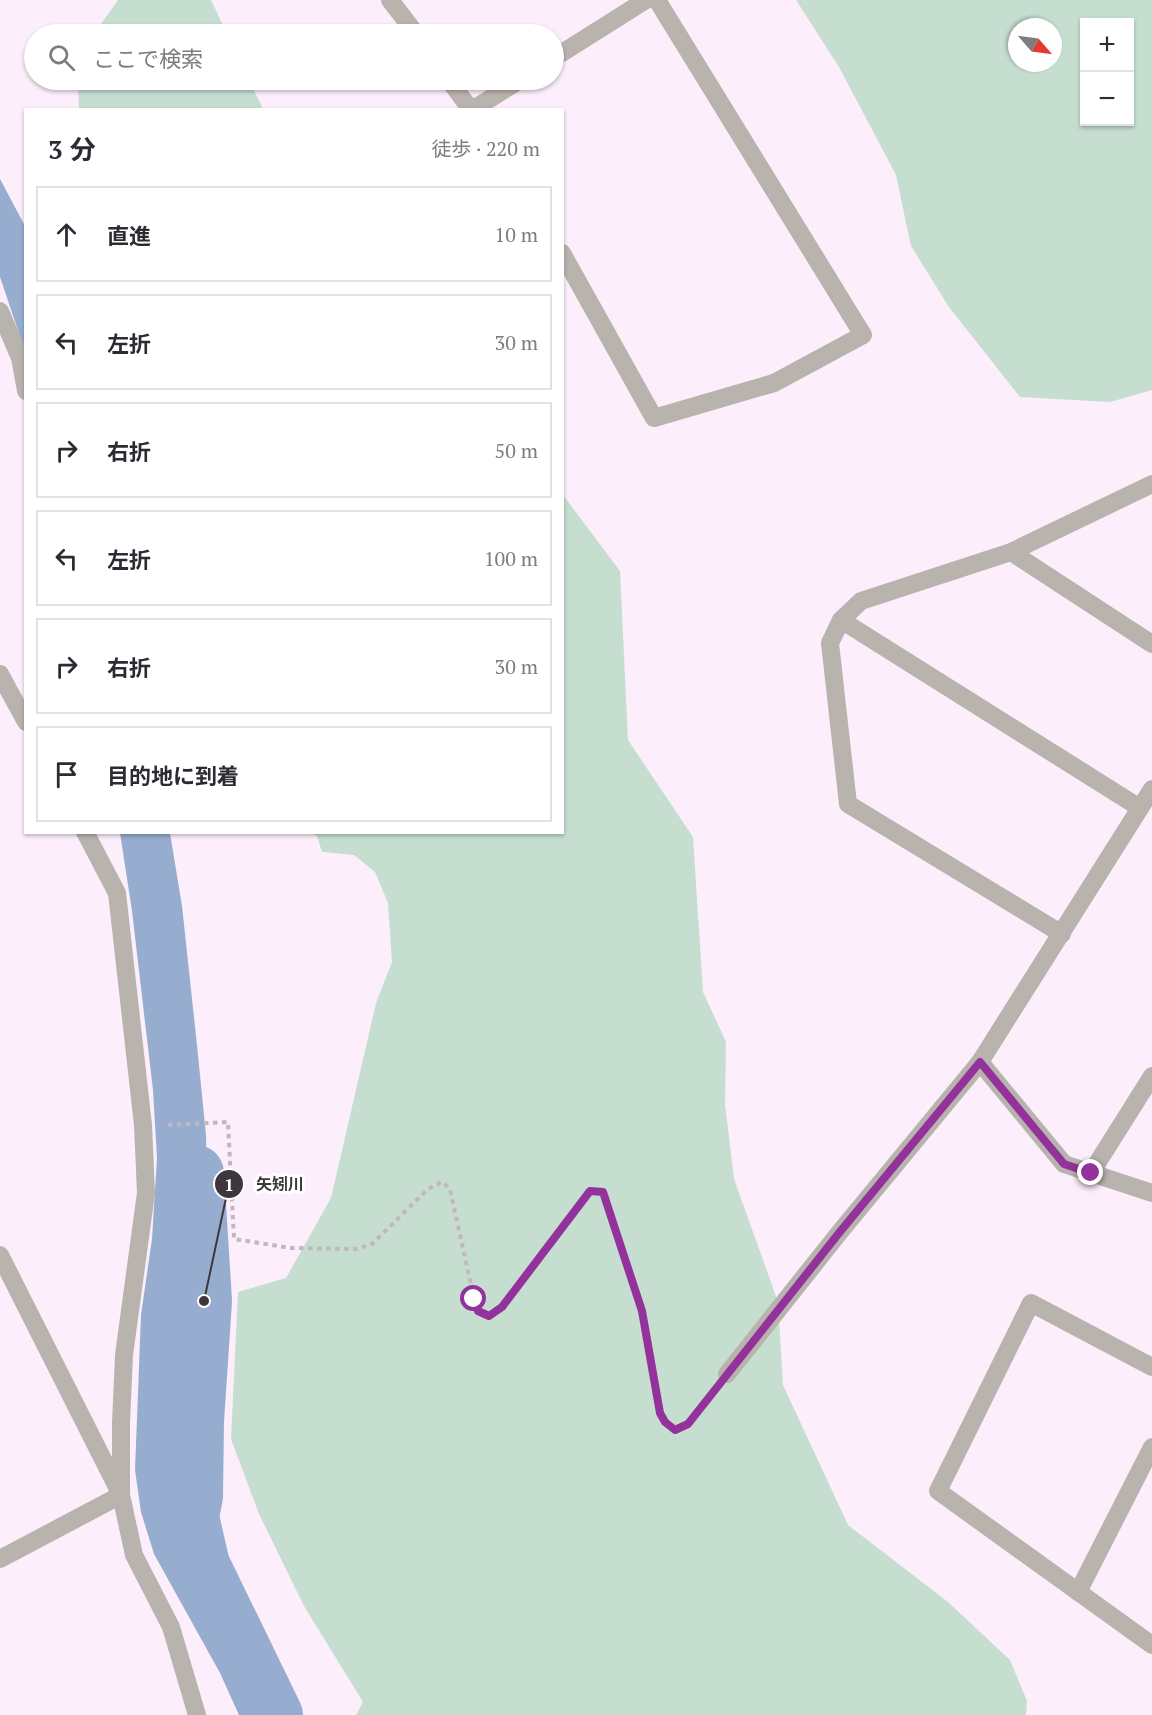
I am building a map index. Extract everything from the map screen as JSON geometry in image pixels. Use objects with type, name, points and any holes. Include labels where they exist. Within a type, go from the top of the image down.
[{"type":"street","points":[[390,0],[408,24]]},
{"type":"street","points":[[564,52],[646,0]]},
{"type":"street","points":[[564,257],[654,418],[774,383],[863,335],[657,0]]},
{"type":"street","points":[[457,90],[470,108]]},
{"type":"street","points":[[475,108],[504,90]]},
{"type":"street","points":[[0,311],[20,358],[24,380]]},
{"type":"street","points":[[1062,934],[849,804],[830,643],[841,620],[861,601],[1011,552],[1152,484]]},
{"type":"street","points":[[1011,552],[1152,644]]},
{"type":"street","points":[[841,620],[1140,808]]},
{"type":"street","points":[[0,674],[24,718]]},
{"type":"street","points":[[727,1374],[839,1233],[980,1062],[1152,789]]},
{"type":"street","points":[[86,834],[117,893],[143,1125],[146,1193],[124,1354],[121,1495],[134,1555],[171,1627],[197,1715]]},
{"type":"street","points":[[980,1062],[1064,1164],[1152,1193]]},
{"type":"street","points":[[1091,1173],[1152,1076]]},
{"type":"street","points":[[0,1255],[121,1495]]},
{"type":"street","points":[[1152,1367],[1031,1303],[938,1491],[1152,1645]]},
{"type":"street","points":[[1078,1592],[1152,1448]]},
{"type":"street","points":[[0,1559],[121,1495]]},
{"type":"path","points":[[143,1125],[228,1122],[234,1239],[291,1248],[356,1250],[372,1244],[428,1189],[442,1182],[450,1189],[478,1311],[489,1316],[502,1307],[590,1191],[603,1192],[642,1311],[660,1413],[665,1422],[675,1430],[688,1424],[727,1374]]},
{"type":"green space","points":[[118,0],[211,0],[222,24],[101,24]]},
{"type":"green space","points":[[796,0],[1152,0],[1152,390],[1110,402],[1020,397],[949,307],[911,246],[896,175],[839,67]]},
{"type":"green space","points":[[78,90],[254,90],[263,108],[79,108]]},
{"type":"green space","points":[[564,496],[620,571],[628,740],[693,837],[703,992],[726,1042],[725,1104],[734,1179],[778,1302],[783,1385],[848,1525],[948,1602],[1010,1660],[1027,1701],[1026,1715],[356,1715],[363,1702],[304,1606],[259,1514],[231,1439],[238,1292],[286,1278],[331,1198],[376,1003],[392,962],[388,903],[375,872],[354,855],[322,852],[317,836],[314,834],[564,834]]},
{"type":"water","points":[[0,179],[24,224],[24,348],[0,277]]},
{"type":"water","points":[[120,834],[170,834],[182,906],[206,1135],[207,1189],[203,1236],[186,1349],[181,1430],[184,1497],[279,1683],[291,1715],[239,1715],[220,1673],[154,1554],[141,1512],[135,1470],[141,1315],[152,1239],[157,1158],[153,1090],[132,911]]},
{"type":"waterway","points":[[196,1173],[204,1301],[196,1421],[195,1496],[191,1517],[202,1565],[275,1715]]},
{"type":"place","name":"矢矧川","points":[[204,1301]]},
{"type":"route","points":[[474,1299],[478,1311],[489,1316],[502,1307],[590,1191],[603,1192],[642,1311],[660,1413],[665,1422],[675,1430],[688,1424],[839,1233],[980,1062],[1064,1164],[1091,1173]]}]
